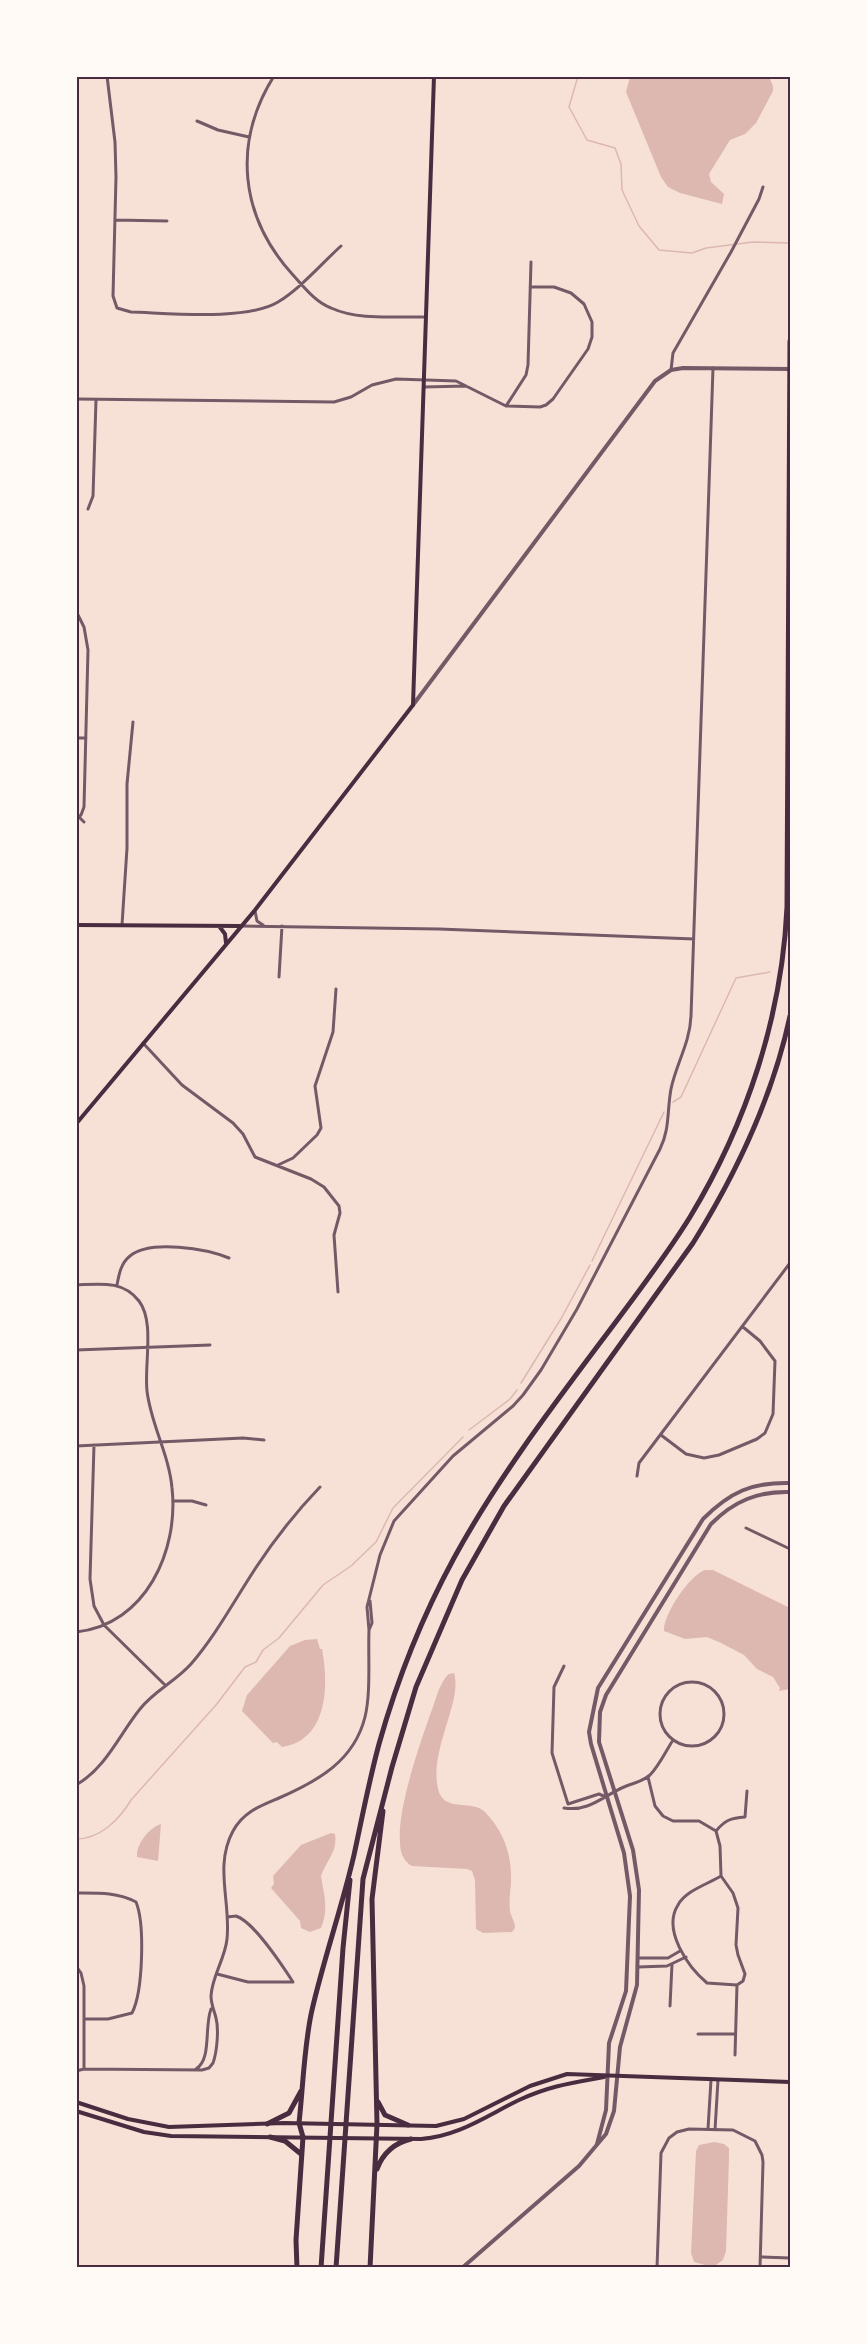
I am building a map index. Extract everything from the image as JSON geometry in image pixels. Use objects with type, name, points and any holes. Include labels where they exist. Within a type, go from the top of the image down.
[{"type":"highway","points":[[297,2268],[296,2240],[303,2138],[299,2124],[311,2014],[386,1721],[422,1627],[454,1559],[509,1468],[673,1244],[690,1217],[729,1144],[747,1102],[758,1066],[777,986],[786,924],[790,341]]},
{"type":"highway","points":[[336,2268],[362,1893],[367,1861],[387,1785],[405,1721],[424,1666],[471,1562],[516,1486],[693,1243],[714,1209],[732,1176],[760,1109],[790,1016]]},
{"type":"highway","points":[[370,2268],[377,2124],[372,1899],[387,1785]]},
{"type":"highway","points":[[321,2268],[344,1942],[353,1857]]},
{"type":"highway","points":[[267,2124],[289,2113],[304,2081]]},
{"type":"highway","points":[[376,2091],[379,2105],[386,2115],[408,2125]]},
{"type":"highway","points":[[270,2137],[285,2141],[301,2154]]},
{"type":"highway","points":[[374,2179],[380,2162],[388,2150],[398,2143],[411,2139]]},
{"type":"main road","points":[[76,1124],[255,910],[413,705],[434,76]]},
{"type":"main road","points":[[76,925],[241,926]]},
{"type":"main road","points":[[219,926],[225,934],[226,945]]},
{"type":"main road","points":[[76,2102],[156,2126],[180,2128],[267,2124],[436,2126],[464,2119],[530,2086],[559,2075],[577,2073],[619,2077],[790,2082]]},
{"type":"main road","points":[[76,2111],[117,2125],[171,2136],[432,2138],[457,2132],[550,2087],[607,2076]]},
{"type":"street","points":[[107,76],[115,142],[116,220],[113,296],[117,308],[131,312],[250,312],[278,302],[340,246]]},
{"type":"street","points":[[274,76],[254,114],[249,137],[247,176],[255,214],[271,247],[301,283],[328,307],[346,314],[426,316]]},
{"type":"street","points":[[197,121],[218,130],[249,137]]},
{"type":"street","points":[[671,370],[673,353],[731,252],[763,187]]},
{"type":"street","points":[[116,220],[167,221]]},
{"type":"street","points":[[506,406],[526,375],[528,365],[531,262]]},
{"type":"street","points":[[76,399],[334,402],[351,398],[372,385],[385,381],[424,380],[456,381],[506,406],[540,407],[553,399],[588,349],[592,337],[592,322],[584,304],[571,293],[554,287],[530,287]]},
{"type":"street","points":[[195,2070],[202,2065],[205,2059],[207,2019],[212,2007],[213,1985],[227,1940],[223,1872],[224,1855],[230,1838],[242,1818],[254,1808],[322,1778],[345,1756],[359,1734],[367,1709],[369,1630],[372,1615],[370,1599],[378,1564],[390,1530],[399,1514],[436,1473],[462,1447],[513,1406],[547,1361],[660,1149],[668,1126],[672,1086],[686,1048],[690,1029],[713,368]]},
{"type":"street","points":[[413,705],[602,455],[652,385],[671,370],[790,369]]},
{"type":"street","points":[[424,387],[468,385]]},
{"type":"street","points":[[88,509],[93,496],[96,400]]},
{"type":"street","points":[[76,610],[84,627],[88,650],[84,807],[78,818],[84,822]]},
{"type":"street","points":[[122,925],[127,848],[127,784],[133,722]]},
{"type":"street","points":[[76,738],[86,738]]},
{"type":"street","points":[[255,910],[258,921],[264,926]]},
{"type":"street","points":[[241,926],[439,929],[694,939]]},
{"type":"street","points":[[279,977],[282,926]]},
{"type":"street","points":[[276,1165],[293,1158],[317,1135],[321,1128],[315,1086],[316,1076],[329,1049],[333,1032],[336,989]]},
{"type":"street","points":[[143,1043],[182,1085],[233,1123],[243,1134],[255,1157],[311,1179],[324,1187],[339,1206],[340,1213],[334,1234],[338,1292]]},
{"type":"street","points":[[117,1285],[124,1262],[138,1251],[148,1248],[199,1249],[229,1258]]},
{"type":"street","points":[[637,1476],[639,1463],[790,1263]]},
{"type":"street","points":[[76,1286],[117,1285],[130,1292],[144,1309],[147,1324],[147,1391],[159,1442],[168,1466],[173,1501],[169,1543],[154,1581],[135,1605],[104,1625],[76,1632]]},
{"type":"street","points":[[661,1435],[686,1454],[704,1458],[719,1455],[757,1439],[765,1432],[773,1414],[775,1361],[760,1341],[742,1326]]},
{"type":"street","points":[[76,1350],[210,1345]]},
{"type":"street","points":[[76,1446],[243,1438],[264,1440]]},
{"type":"street","points":[[94,1445],[90,1579],[94,1606],[104,1625],[165,1686]]},
{"type":"street","points":[[596,2147],[604,2117],[609,2043],[626,1991],[630,1896],[624,1853],[593,1755],[589,1732],[595,1698],[604,1677],[703,1519],[733,1494],[764,1484],[790,1483]]},
{"type":"street","points":[[76,1785],[92,1775],[140,1709],[190,1665],[223,1620],[262,1559],[302,1506],[320,1487]]},
{"type":"street","points":[[462,2268],[579,2166],[606,2134],[612,2120],[619,2077],[620,2047],[635,1998],[639,1967],[638,1880],[633,1850],[599,1742],[600,1712],[606,1695],[711,1524],[720,1514],[748,1497],[790,1492]]},
{"type":"street","points":[[173,1501],[192,1501],[206,1506]]},
{"type":"street","points":[[746,1528],[790,1549]]},
{"type":"street","points":[[564,1666],[554,1686],[553,1760],[568,1804]]},
{"type":"street","points":[[687,1683],[704,1684],[711,1688],[722,1701],[724,1709],[724,1718],[718,1734],[712,1740],[697,1746],[688,1746],[673,1740],[664,1730],[660,1717],[665,1697],[676,1687],[687,1683]]},
{"type":"street","points":[[606,1797],[599,1794],[568,1804],[564,1808],[574,1810],[601,1801],[648,1777],[673,1740]]},
{"type":"street","points":[[648,1777],[655,1806],[663,1816],[673,1821],[699,1821],[716,1831],[720,1846],[721,1876],[733,1893],[738,1908],[736,1945],[745,1974],[743,1981],[737,1985],[707,1983],[680,1951],[674,1934],[677,1905],[684,1898],[721,1876]]},
{"type":"street","points":[[716,1831],[723,1822],[730,1818],[745,1817],[747,1791]]},
{"type":"street","points":[[76,1893],[110,1893],[128,1898],[136,1902],[141,1920],[139,1991],[132,2013],[118,2018],[84,2019]]},
{"type":"street","points":[[217,1974],[248,1982],[293,1982],[266,1943],[241,1919],[236,1916],[227,1917]]},
{"type":"street","points":[[639,1958],[668,1958],[680,1951]]},
{"type":"street","points":[[639,1967],[672,1964],[686,1958]]},
{"type":"street","points":[[670,2006],[672,1964]]},
{"type":"street","points":[[76,1966],[81,1973],[84,1986],[84,2069]]},
{"type":"street","points":[[735,2055],[737,1985]]},
{"type":"street","points":[[76,2071],[84,2069],[195,2070],[208,2068],[215,2060],[217,2019],[212,2007]]},
{"type":"street","points":[[698,2034],[736,2034]]},
{"type":"street","points":[[708,2129],[711,2080]]},
{"type":"street","points":[[716,2130],[718,2080]]},
{"type":"street","points":[[657,2268],[660,2159],[663,2146],[669,2138],[683,2130],[708,2129],[735,2131],[747,2135],[758,2144],[762,2155],[760,2268]]},
{"type":"street","points":[[761,2258],[790,2258]]},
{"type":"shaded area","points":[[630,77],[769,77],[773,91],[756,123],[745,134],[730,140],[709,174],[711,182],[724,194],[722,204],[680,193],[668,187],[661,177],[626,92]]},
{"type":"shaded area","points":[[705,1570],[713,1570],[790,1608],[790,1689],[779,1691],[780,1688],[773,1677],[757,1669],[744,1655],[721,1643],[707,1637],[685,1639],[664,1631],[668,1615],[678,1596],[692,1579]]},
{"type":"shaded area","points":[[317,1639],[322,1649],[324,1663],[325,1694],[322,1709],[309,1734],[297,1742],[282,1747],[277,1742],[273,1743],[242,1711],[247,1695],[290,1646],[305,1640]]},
{"type":"shaded area","points":[[454,1673],[456,1684],[454,1697],[438,1758],[436,1774],[438,1789],[441,1797],[452,1804],[474,1806],[486,1813],[503,1837],[510,1864],[510,1908],[515,1928],[512,1932],[483,1933],[476,1929],[475,1880],[472,1871],[412,1866],[404,1859],[401,1849],[402,1813],[415,1760],[441,1685],[448,1675]]},
{"type":"shaded area","points":[[161,1824],[158,1861],[137,1857],[144,1837]]},
{"type":"shaded area","points":[[331,1833],[335,1834],[335,1846],[321,1876],[325,1915],[321,1928],[310,1932],[301,1928],[300,1921],[271,1888],[274,1884],[273,1876],[301,1845]]},
{"type":"shaded area","points":[[714,2142],[724,2144],[729,2148],[729,2158],[726,2251],[723,2260],[713,2267],[694,2262],[691,2253],[696,2151],[699,2145]]},
{"type":"waterway","points":[[578,76],[569,107],[587,140],[615,148],[621,164],[622,190],[639,226],[659,250],[692,253],[706,248],[753,242],[790,243]]},
{"type":"waterway","points":[[673,1102],[681,1097],[736,978],[770,972]]},
{"type":"waterway","points":[[592,1261],[664,1112]]},
{"type":"waterway","points":[[521,1383],[562,1317],[590,1265]]},
{"type":"waterway","points":[[469,1430],[510,1399],[517,1390]]},
{"type":"waterway","points":[[76,1839],[101,1832],[121,1815],[131,1800],[216,1705],[245,1667],[256,1662],[263,1650],[279,1638],[323,1585],[351,1566],[376,1542],[393,1508],[463,1437]]}]
